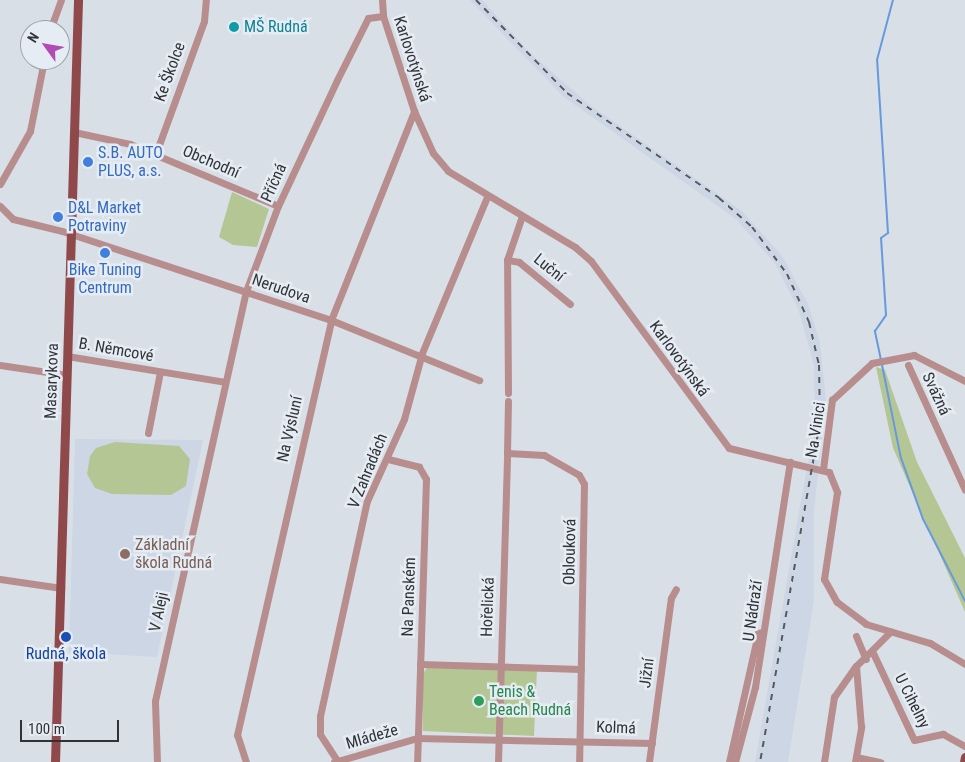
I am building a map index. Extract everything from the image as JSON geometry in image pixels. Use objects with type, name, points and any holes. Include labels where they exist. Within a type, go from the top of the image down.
[{"type":"main road","name":"Masarykova","points":[[55,762],[78,0]]},
{"type":"main road","points":[[964,762],[965,757]]},
{"type":"street","points":[[54,20],[61,0]]},
{"type":"street","name":"Ke Školce","points":[[156,153],[196,41],[206,0]]},
{"type":"street","name":"Karlovotýnská","points":[[382,0],[383,16],[414,111],[433,153],[448,171],[522,216],[590,261],[720,440],[740,453],[823,468]]},
{"type":"street","name":"Příčná","points":[[225,382],[246,291],[278,206],[368,18],[383,16]]},
{"type":"street","points":[[0,184],[30,131],[42,70]]},
{"type":"street","name":"Na Výsluní","points":[[246,762],[237,735],[331,320],[414,111]]},
{"type":"street","name":"Obchodní","points":[[74,132],[156,153],[278,206]]},
{"type":"street","name":"V Zahradách","points":[[336,762],[320,734],[320,716],[367,501],[388,459],[422,353],[488,197]]},
{"type":"street","name":"Nerudova","points":[[0,206],[13,219],[71,234],[331,320],[422,353],[479,380]]},
{"type":"street","points":[[508,393],[507,260],[522,216]]},
{"type":"street","name":"Luční","points":[[507,260],[519,262],[570,304]]},
{"type":"street","name":"Na Vinici","points":[[823,468],[832,400],[866,366],[895,355],[914,354],[965,381]]},
{"type":"street","name":"B. Němcové","points":[[67,356],[225,382]]},
{"type":"street","points":[[0,365],[67,375]]},
{"type":"street","name":"Svážná","points":[[908,365],[965,490]]},
{"type":"street","name":"B. Němcové","points":[[148,433],[160,372]]},
{"type":"street","name":"V Aleji","points":[[157,762],[155,701],[225,382]]},
{"type":"street","points":[[507,453],[508,401]]},
{"type":"street","name":"Hořelická","points":[[498,762],[507,453]]},
{"type":"street","name":"Oblouková","points":[[507,453],[544,455],[579,475],[584,484],[579,762]]},
{"type":"street","name":"Na Panském","points":[[388,459],[418,467],[426,479],[417,762]]},
{"type":"street","name":"U Nádraží","points":[[735,762],[764,632],[790,462]]},
{"type":"street","points":[[823,468],[836,488],[825,567],[829,590],[847,612],[892,631],[930,644],[965,664]]},
{"type":"street","points":[[0,580],[61,588]]},
{"type":"street","name":"Jižní","points":[[649,762],[671,598],[676,589]]},
{"type":"street","points":[[824,762],[834,697],[856,666],[873,653],[892,631]]},
{"type":"street","points":[[729,762],[758,633],[764,632]]},
{"type":"street","points":[[856,636],[866,659]]},
{"type":"street","name":"U Cihelny","points":[[873,653],[914,740],[943,734],[965,746]]},
{"type":"street","points":[[420,664],[581,669]]},
{"type":"street","points":[[856,666],[861,727],[856,760],[880,762]]},
{"type":"street","name":"Mládeže","points":[[336,762],[417,738],[498,740]]},
{"type":"street","name":"Kolmá","points":[[498,740],[652,743]]},
{"type":"shaded area","points":[[470,0],[482,0],[530,53],[591,106],[742,211],[782,256],[808,304],[820,342],[826,402],[814,511],[814,600],[788,762],[755,762],[815,422],[814,365],[798,308],[774,262],[736,219],[564,97]]},
{"type":"shaded area","name":"Základní škola Rudná","points":[[75,439],[203,440],[157,657],[69,652]]},
{"type":"green space","points":[[232,192],[269,209],[257,247],[233,245],[219,237]]},
{"type":"green space","points":[[876,367],[885,370],[917,462],[965,558],[965,612],[893,448]]},
{"type":"green space","points":[[115,442],[179,446],[190,459],[186,486],[171,495],[112,494],[95,488],[87,474],[90,456],[96,448]]},
{"type":"green space","name":"Tenis & Beach Rudná","points":[[427,668],[537,669],[534,736],[423,731],[423,673]]},
{"type":"waterway","points":[[881,360],[875,331],[886,315],[881,238],[888,233],[877,60],[893,0]]},
{"type":"waterway","points":[[882,365],[901,458],[923,519],[965,601]]},
{"type":"railway","points":[[476,0],[567,93],[719,198],[752,227],[787,274],[809,322],[819,365],[820,422],[760,762]]},
{"type":"place","name":"MŠ Rudná","points":[[234,27]]},
{"type":"place","name":"S.B. AUTO PLUS, a.s.","points":[[88,162]]},
{"type":"place","name":"D&L Market Potraviny","points":[[58,217]]},
{"type":"place","name":"Bike Tuning Centrum","points":[[105,253]]},
{"type":"place","name":"Základní škola Rudná","points":[[125,554]]},
{"type":"place","name":"Rudná, škola","points":[[66,637]]},
{"type":"place","name":"Tenis & Beach Rudná","points":[[479,701]]}]
